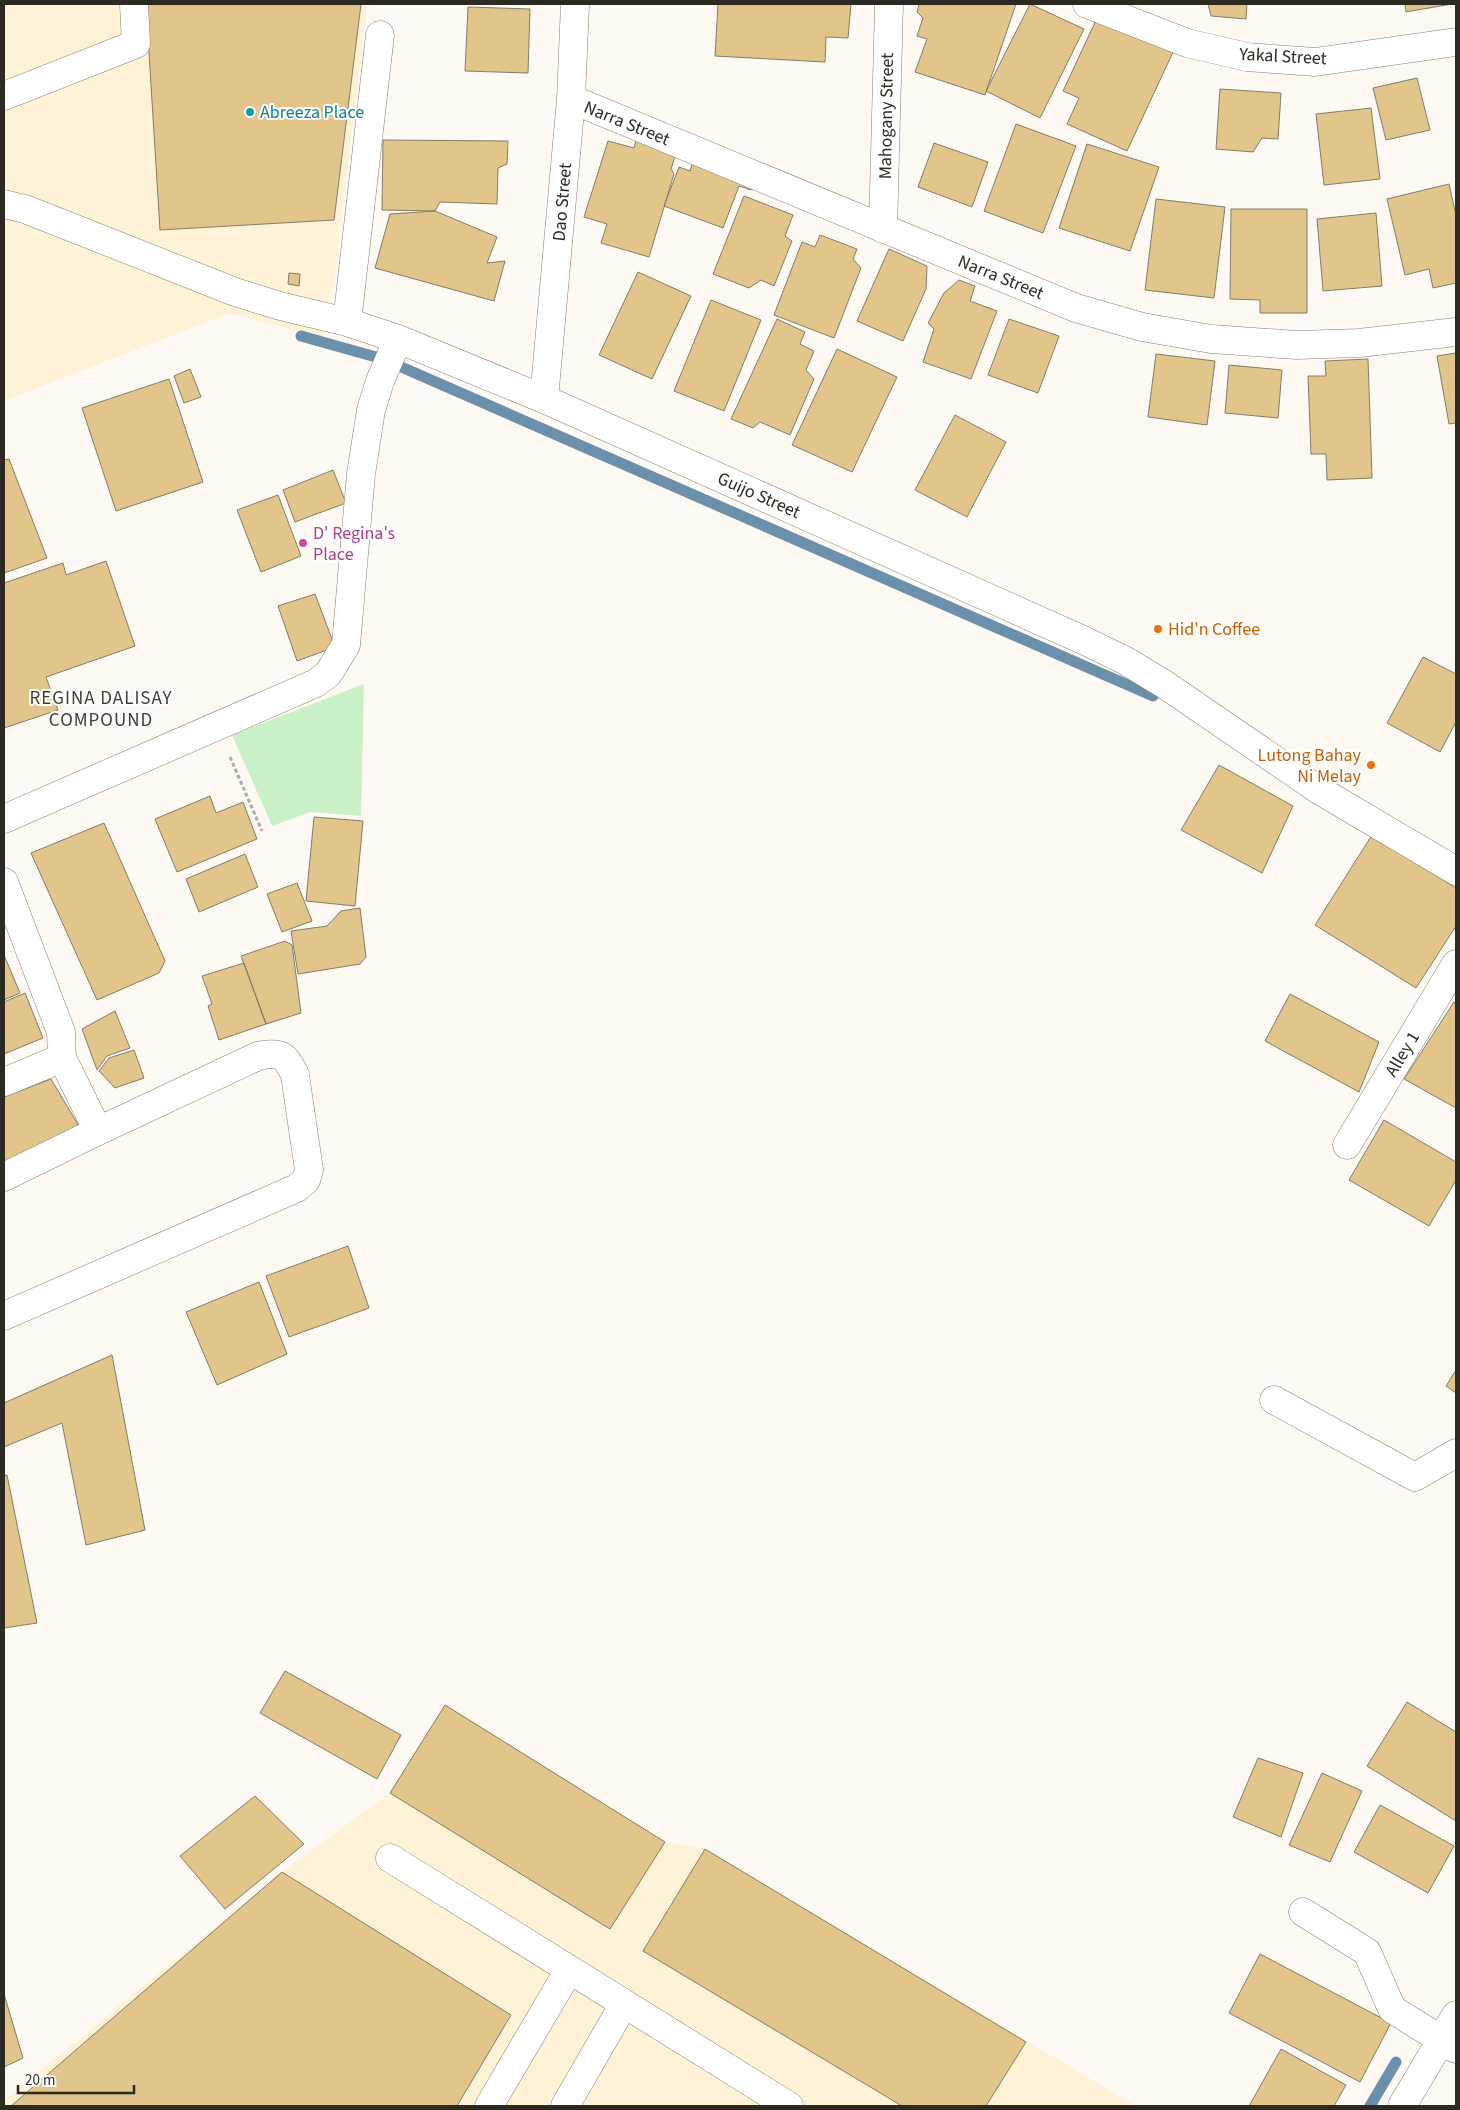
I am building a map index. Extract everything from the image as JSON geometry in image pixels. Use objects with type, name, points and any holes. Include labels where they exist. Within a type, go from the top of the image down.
[{"type":"street","points":[[4,96],[136,44],[134,4]]},
{"type":"street","name":"Dao Street","points":[[544,399],[571,99],[575,4]]},
{"type":"street","name":"Mahogany Street","points":[[883,229],[889,4]]},
{"type":"street","name":"Yakal Street","points":[[1087,4],[1187,43],[1247,57],[1315,62],[1456,42]]},
{"type":"street","points":[[347,322],[380,35]]},
{"type":"street","name":"Narra Street","points":[[571,99],[1076,308],[1142,327],[1201,338],[1297,345],[1359,343],[1456,332]]},
{"type":"street","name":"Guijo Street","points":[[4,204],[25,209],[235,292],[280,306],[347,322],[398,339],[544,399],[1083,640],[1126,661],[1164,684],[1319,790],[1456,871]]},
{"type":"street","points":[[4,819],[316,683],[328,674],[338,661],[346,645],[361,474],[370,410],[398,339]]},
{"type":"street","points":[[4,882],[61,1032],[62,1058],[98,1131]]},
{"type":"street","name":"Alley 1","points":[[1347,1145],[1456,964]]},
{"type":"street","points":[[4,1177],[258,1056],[270,1053],[282,1055],[290,1063],[295,1075],[309,1170],[306,1180],[287,1194],[4,1316]]},
{"type":"street","points":[[4,1082],[62,1058]]},
{"type":"street","points":[[1274,1400],[1415,1477],[1456,1453]]},
{"type":"street","points":[[390,1858],[789,2106]]},
{"type":"street","points":[[1303,1912],[1367,1952],[1392,2008],[1449,2044]]},
{"type":"street","points":[[489,2106],[570,1970]]},
{"type":"street","points":[[565,2106],[624,2004]]},
{"type":"street","points":[[1402,2106],[1449,2044],[1456,2015]]},
{"type":"path","points":[[217,726],[262,830]]},
{"type":"shaded area","points":[[4,4],[367,4],[335,274],[322,338],[230,313],[4,401]]},
{"type":"shaded area","points":[[445,1705],[665,1842],[705,1849],[1136,2106],[4,2106],[4,2100],[282,1872],[390,1793]]},
{"type":"green space","points":[[364,684],[361,816],[310,812],[272,826],[232,735]]},
{"type":"building","name":"Abreeza Place","points":[[146,4],[361,4],[334,220],[160,230]]},
{"type":"building","points":[[718,4],[851,4],[848,38],[826,37],[825,62],[715,56]]},
{"type":"building","points":[[919,4],[1016,4],[985,95],[915,72],[927,39],[917,36],[923,18],[917,12]]},
{"type":"building","points":[[1030,4],[1084,29],[1040,118],[986,91]]},
{"type":"building","points":[[1208,4],[1247,4],[1246,19],[1211,16]]},
{"type":"building","points":[[1405,4],[1452,4],[1406,12]]},
{"type":"building","points":[[468,7],[530,9],[528,73],[465,71]]},
{"type":"building","points":[[1098,16],[1174,50],[1127,151],[1067,124],[1079,98],[1063,91]]},
{"type":"building","points":[[1417,78],[1430,130],[1386,140],[1373,88]]},
{"type":"building","points":[[1220,89],[1281,93],[1278,139],[1262,138],[1253,152],[1216,149]]},
{"type":"building","points":[[1371,108],[1380,179],[1324,185],[1316,114]]},
{"type":"building","points":[[1016,124],[1076,146],[1043,233],[984,211]]},
{"type":"building","points":[[383,140],[508,141],[507,164],[498,168],[497,204],[440,202],[435,211],[382,210]]},
{"type":"building","points":[[608,141],[634,148],[636,141],[676,153],[671,169],[674,174],[649,257],[601,243],[607,224],[584,217]]},
{"type":"building","points":[[934,143],[988,162],[972,207],[918,187]]},
{"type":"building","points":[[1087,144],[1159,167],[1130,251],[1059,228]]},
{"type":"building","points":[[694,158],[754,180],[751,190],[739,186],[723,228],[664,206],[679,167],[690,171]]},
{"type":"building","points":[[1449,184],[1456,215],[1456,283],[1433,288],[1429,269],[1405,275],[1387,199]]},
{"type":"building","points":[[744,196],[793,215],[785,236],[792,241],[774,286],[761,280],[749,288],[713,274]]},
{"type":"building","points":[[1156,199],[1225,207],[1214,298],[1145,290]]},
{"type":"building","points":[[1231,209],[1307,209],[1307,313],[1260,313],[1260,300],[1230,299]]},
{"type":"building","points":[[435,211],[497,237],[487,263],[505,261],[494,301],[375,268],[390,214]]},
{"type":"building","points":[[1376,213],[1382,286],[1323,291],[1317,219]]},
{"type":"building","points":[[820,235],[857,249],[853,259],[861,268],[834,338],[774,315],[802,242],[815,247]]},
{"type":"building","points":[[889,249],[927,266],[926,289],[903,341],[857,321]]},
{"type":"building","points":[[638,272],[691,296],[652,379],[599,355]]},
{"type":"building","points":[[289,273],[300,274],[299,286],[288,284]]},
{"type":"building","points":[[959,280],[975,286],[970,301],[997,311],[971,379],[923,362],[934,329],[928,323],[944,293]]},
{"type":"building","points":[[711,300],[761,320],[724,411],[674,391]]},
{"type":"building","points":[[777,319],[805,332],[800,344],[814,351],[806,370],[814,379],[790,435],[760,422],[753,428],[731,419]]},
{"type":"building","points":[[1009,319],[1059,336],[1038,393],[988,375]]},
{"type":"building","points":[[837,349],[897,377],[852,472],[792,445]]},
{"type":"building","points":[[1456,353],[1456,423],[1449,424],[1437,356]]},
{"type":"building","points":[[1156,354],[1215,361],[1207,425],[1148,417]]},
{"type":"building","points":[[1368,359],[1372,478],[1327,480],[1326,454],[1311,454],[1308,376],[1326,376],[1325,361]]},
{"type":"building","points":[[1229,365],[1282,370],[1278,418],[1225,413]]},
{"type":"building","points":[[190,369],[201,397],[184,403],[174,376]]},
{"type":"building","points":[[169,379],[203,482],[116,511],[82,408]]},
{"type":"building","points":[[955,415],[1006,442],[967,517],[915,490]]},
{"type":"building","points":[[9,459],[47,558],[4,573],[4,460]]},
{"type":"building","points":[[333,470],[346,503],[295,522],[283,490]]},
{"type":"building","points":[[278,495],[301,556],[261,572],[237,510]]},
{"type":"building","points":[[106,561],[135,646],[46,677],[58,710],[4,728],[4,583],[63,563],[66,575]]},
{"type":"building","points":[[315,594],[335,647],[297,661],[278,606]]},
{"type":"building","points":[[1423,657],[1456,674],[1456,722],[1440,752],[1387,723]]},
{"type":"building","points":[[1219,765],[1293,806],[1262,873],[1181,830]]},
{"type":"building","points":[[210,796],[216,813],[243,802],[257,839],[177,872],[155,819]]},
{"type":"building","points":[[314,817],[363,821],[355,906],[306,901]]},
{"type":"building","points":[[104,823],[165,961],[159,973],[97,1000],[31,853]]},
{"type":"building","points":[[1372,835],[1456,888],[1456,926],[1416,988],[1315,925]]},
{"type":"building","points":[[245,854],[258,887],[199,912],[186,879]]},
{"type":"building","points":[[297,883],[312,921],[282,932],[267,894]]},
{"type":"building","points":[[360,908],[366,957],[360,964],[298,974],[291,931],[327,926],[341,911]]},
{"type":"building","points":[[285,941],[292,945],[301,1013],[266,1024],[241,956]]},
{"type":"building","points":[[4,955],[20,993],[4,1000]]},
{"type":"building","points":[[244,963],[266,1024],[219,1040],[208,1006],[212,1004],[202,976]]},
{"type":"building","points":[[25,993],[43,1038],[4,1054],[4,1002]]},
{"type":"building","points":[[1290,994],[1379,1042],[1359,1092],[1265,1041]]},
{"type":"building","points":[[1454,1002],[1456,1004],[1456,1108],[1404,1079]]},
{"type":"building","points":[[115,1011],[130,1048],[107,1056],[97,1070],[82,1029]]},
{"type":"building","points":[[134,1050],[144,1078],[115,1088],[99,1071],[109,1058]]},
{"type":"building","points":[[51,1079],[80,1128],[4,1164],[4,1097]]},
{"type":"building","points":[[1384,1120],[1456,1162],[1456,1180],[1429,1226],[1349,1180]]},
{"type":"building","points":[[348,1246],[369,1308],[289,1337],[266,1276]]},
{"type":"building","points":[[259,1282],[287,1354],[217,1385],[186,1312]]},
{"type":"building","points":[[112,1355],[145,1530],[86,1545],[62,1423],[4,1447],[4,1403]]},
{"type":"building","points":[[1456,1370],[1456,1393],[1446,1386]]},
{"type":"building","points":[[7,1475],[37,1623],[4,1628],[4,1476]]},
{"type":"building","points":[[285,1671],[401,1735],[377,1779],[260,1713]]},
{"type":"building","points":[[1407,1702],[1456,1732],[1456,1821],[1367,1766]]},
{"type":"building","points":[[445,1705],[665,1842],[610,1929],[390,1793]]},
{"type":"building","points":[[1258,1758],[1303,1773],[1281,1837],[1233,1817]]},
{"type":"building","points":[[1322,1773],[1362,1791],[1330,1862],[1289,1845]]},
{"type":"building","points":[[255,1796],[304,1844],[225,1909],[180,1856]]},
{"type":"building","points":[[1380,1805],[1454,1846],[1428,1893],[1354,1852]]},
{"type":"building","points":[[705,1849],[1026,2042],[986,2106],[902,2106],[643,1951]]},
{"type":"building","points":[[282,1872],[511,2015],[457,2106],[11,2106]]},
{"type":"building","points":[[1260,1954],[1391,2023],[1360,2082],[1229,2013]]},
{"type":"building","points":[[4,1994],[23,2058],[4,2067]]},
{"type":"building","points":[[1281,2049],[1346,2085],[1334,2106],[1249,2106]]},
{"type":"waterway","points":[[301,336],[383,359],[1153,696]]},
{"type":"waterway","points":[[1370,2106],[1396,2062]]},
{"type":"place","name":"Abreeza Place","points":[[250,112]]},
{"type":"place","name":"D' Regina's Place","points":[[303,543]]},
{"type":"place","name":"Hid'n Coffee","points":[[1158,629]]},
{"type":"place","name":"Lutong Bahay Ni Melay","points":[[1371,765]]},
{"type":"district","name":"REGINA DALISAY COMPOUND","points":[[101,708]]}]
